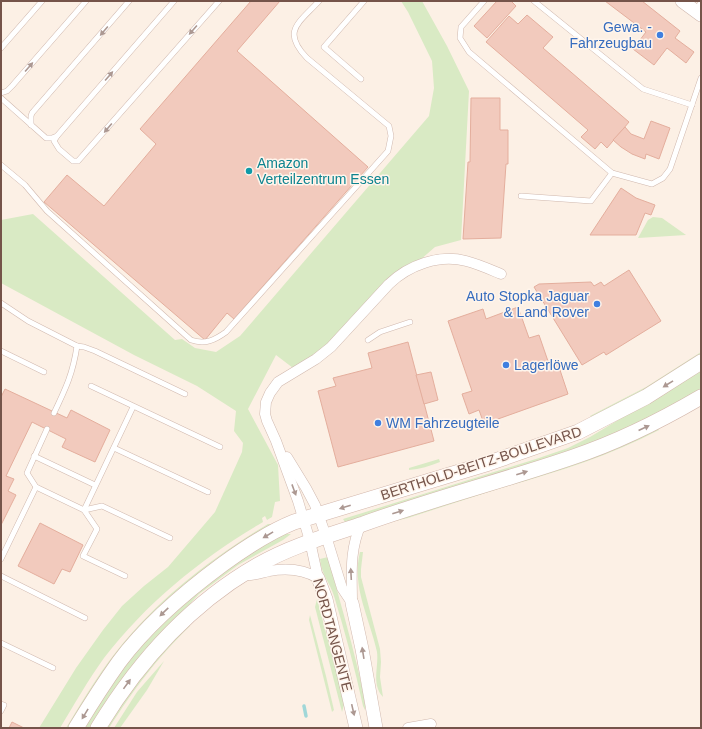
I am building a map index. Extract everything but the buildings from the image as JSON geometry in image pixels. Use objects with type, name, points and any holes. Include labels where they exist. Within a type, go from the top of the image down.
[{"type":"main road","name":"BERTHOLD-BEITZ-BOULEVARD","points":[[76,728],[101,687],[141,635],[174,603],[200,581],[236,555],[273,532],[304,519],[489,463],[578,432],[646,397],[701,362]]},
{"type":"main road","name":"BERTHOLD-BEITZ-BOULEVARD","points":[[98,728],[126,686],[153,652],[194,611],[236,578],[276,555],[310,541],[361,524],[574,457],[647,426],[701,397]]},
{"type":"street","points":[[682,1],[699,10]]},
{"type":"street","points":[[326,536],[319,515],[306,488],[276,441],[268,425],[266,414],[267,400],[273,387],[286,376],[316,359],[331,347],[397,278],[415,267],[442,259],[466,261],[500,274]]},
{"type":"street","points":[[276,441],[304,519],[310,541]]},
{"type":"street","name":"NORDTANGENTE","points":[[361,524],[354,544],[351,564],[352,603],[376,728]]},
{"type":"street","name":"NORDTANGENTE","points":[[326,536],[342,588],[352,603]]},
{"type":"street","name":"NORDTANGENTE","points":[[310,541],[318,578],[326,599],[356,728]]},
{"type":"street","points":[[236,578],[252,576],[269,571],[291,570],[307,572],[318,578]]},
{"type":"street","points":[[408,728],[431,724]]},
{"type":"lane","points":[[1,48],[42,1]]},
{"type":"lane","points":[[1,93],[7,91],[12,86],[86,1]]},
{"type":"lane","points":[[31,125],[32,113],[129,1]]},
{"type":"lane","points":[[174,1],[57,136],[54,141],[59,150],[72,161],[78,161],[219,1]]},
{"type":"lane","points":[[1,165],[25,186],[47,211],[191,340],[198,342],[212,341],[226,332],[388,151],[391,136],[389,126],[307,58],[296,44],[294,31],[298,24],[318,1]]},
{"type":"lane","points":[[361,79],[324,47],[364,1]]},
{"type":"lane","points":[[484,1],[461,27],[460,38],[469,52],[612,173],[652,184],[663,178],[670,169],[701,78]]},
{"type":"lane","points":[[534,1],[643,89],[692,105]]},
{"type":"lane","points":[[1,98],[46,138],[57,136]]},
{"type":"lane","points":[[521,196],[591,201],[612,173]]},
{"type":"lane","points":[[1,303],[28,321],[77,346],[95,351],[186,394]]},
{"type":"lane","points":[[368,340],[380,332],[410,322]]},
{"type":"lane","points":[[54,412],[69,381],[74,366],[77,346]]},
{"type":"lane","points":[[1,351],[44,372]]},
{"type":"lane","points":[[91,386],[220,447]]},
{"type":"lane","points":[[84,510],[133,407]]},
{"type":"lane","points":[[47,429],[27,472],[36,486],[84,510],[97,528],[83,556],[125,576]]},
{"type":"lane","points":[[114,448],[208,492]]},
{"type":"lane","points":[[34,456],[95,485]]},
{"type":"lane","points":[[1,559],[36,486]]},
{"type":"lane","points":[[84,510],[102,506],[170,538]]},
{"type":"lane","points":[[1,576],[85,618]]},
{"type":"lane","points":[[1,643],[53,668]]},
{"type":"lane","points":[[1,704],[4,705],[1,711]]},
{"type":"green space","points":[[401,1],[422,1],[447,46],[469,91],[461,240],[435,247],[340,330],[320,351],[293,368],[276,355],[248,409],[278,465],[280,501],[275,502],[272,517],[267,520],[265,516],[262,518],[263,522],[219,550],[177,582],[157,600],[104,658],[60,728],[39,728],[76,668],[122,606],[168,567],[215,512],[242,452],[243,443],[234,431],[236,411],[197,386],[134,355],[1,283],[1,220],[33,214],[175,340],[182,339],[195,348],[216,352],[240,336],[429,116],[434,88],[432,61]]},
{"type":"green space","points":[[653,217],[662,218],[686,235],[638,238],[648,220]]},
{"type":"green space","points":[[701,352],[701,355],[647,390],[591,417],[590,416],[646,387]]},
{"type":"green space","points":[[701,370],[701,390],[646,420],[582,447],[345,522],[343,519],[568,448],[590,437]]},
{"type":"green space","points":[[658,428],[659,430],[640,440],[580,464],[391,522]]},
{"type":"green space","points":[[439,459],[440,462],[409,470],[409,468]]},
{"type":"green space","points":[[268,524],[273,525],[210,565],[69,728],[66,728],[109,661],[149,615],[167,597],[205,566]]},
{"type":"green space","points":[[285,534],[291,534],[238,565],[199,594],[150,647],[92,728],[83,728],[106,691],[136,650],[192,594],[270,540]]},
{"type":"green space","points":[[360,552],[363,552],[361,577],[380,649],[380,677],[383,697],[377,687],[377,652],[362,602],[360,590],[358,565]]},
{"type":"green space","points":[[328,557],[362,684],[365,710],[334,596],[321,564],[320,559]]},
{"type":"green space","points":[[317,599],[344,705],[342,712],[315,607]]},
{"type":"green space","points":[[310,615],[334,710],[332,712],[309,620]]},
{"type":"green space","points":[[190,623],[190,626],[146,674],[109,728],[105,728],[140,676]]},
{"type":"green space","points":[[164,661],[147,690],[120,728],[114,728],[137,692]]},
{"type":"waterway","points":[[304,706],[306,716]]},
{"type":"place","name":"Gewa. - Fahrzeugbau","points":[[660,35]]},
{"type":"place","name":"Amazon Verteilzentrum Essen","points":[[249,171]]},
{"type":"place","name":"Auto Stopka Jaguar & Land Rover","points":[[597,304]]},
{"type":"place","name":"Lagerlöwe","points":[[506,365]]},
{"type":"place","name":"WM Fahrzeugteile","points":[[378,423]]}]
